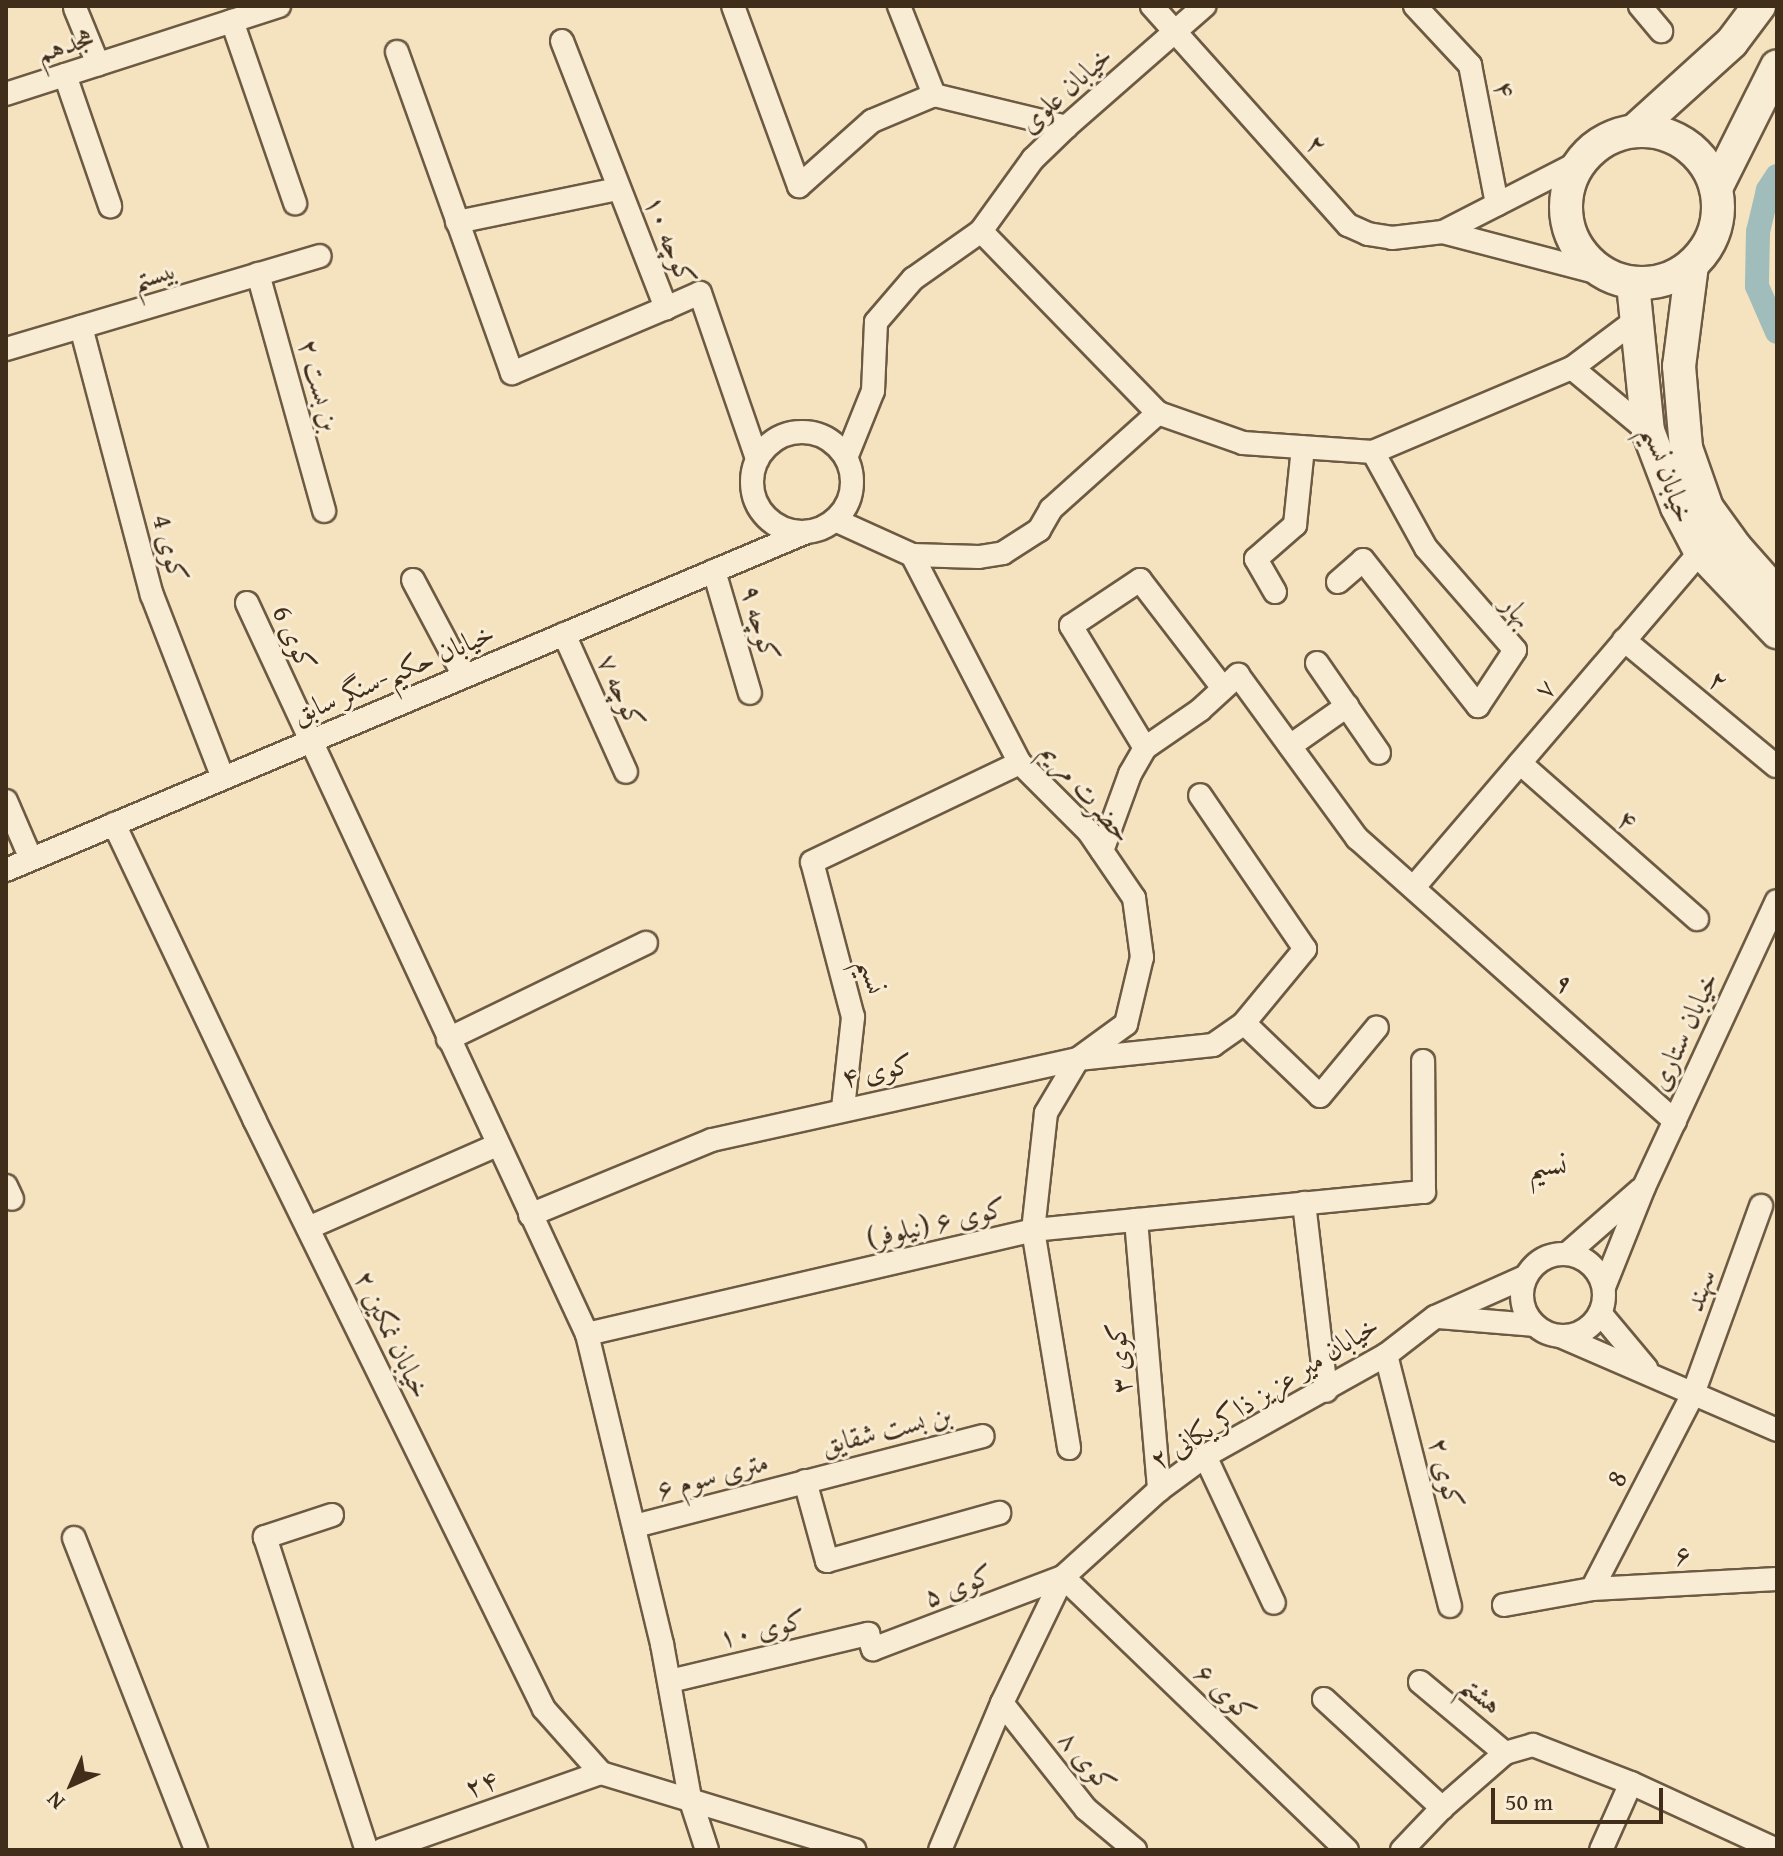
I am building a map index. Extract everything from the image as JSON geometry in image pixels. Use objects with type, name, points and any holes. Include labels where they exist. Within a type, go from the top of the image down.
[{"type":"main road","points":[[1634,131],[1732,42],[1759,6]]},
{"type":"main road","points":[[1716,188],[1777,66]]},
{"type":"main road","points":[[1634,131],[1661,133],[1686,145],[1705,164],[1716,188],[1718,217],[1710,243],[1692,265],[1665,281],[1618,279],[1580,252],[1567,223],[1567,191],[1580,162],[1604,141],[1634,131]]},
{"type":"main road","name":"خیابان نسیم","points":[[1692,265],[1679,366],[1686,448],[1707,508],[1711,540],[1777,632]]},
{"type":"main road","name":"خیابان نسیم","points":[[1618,279],[1636,320],[1648,431],[1677,507],[1711,540],[1777,594]]},
{"type":"street","name":"هجدهم","points":[[6,94],[98,64],[220,18],[279,6]]},
{"type":"street","points":[[733,6],[799,186],[872,121],[934,95],[1066,127]]},
{"type":"street","points":[[899,6],[934,95]]},
{"type":"street","name":"۲","points":[[1152,6],[1348,225],[1368,234],[1392,238],[1443,232],[1580,162]]},
{"type":"street","name":"خیابان علوی","points":[[846,458],[873,391],[876,322],[913,279],[981,231],[1033,159],[1066,127],[1204,6]]},
{"type":"street","name":"۴","points":[[1415,6],[1470,65],[1497,204]]},
{"type":"street","points":[[1640,6],[1661,31]]},
{"type":"street","points":[[75,8],[98,64]]},
{"type":"street","points":[[220,18],[295,203]]},
{"type":"street","name":"کوچه ۱۰","points":[[562,41],[666,308],[700,293],[757,459]]},
{"type":"street","points":[[397,52],[512,373],[666,308]]},
{"type":"street","points":[[65,75],[110,206]]},
{"type":"street","points":[[457,222],[618,189]]},
{"type":"street","points":[[981,231],[1158,413],[1243,443],[1373,452],[1572,368],[1636,320]]},
{"type":"street","name":"۲","points":[[1443,232],[1618,279]]},
{"type":"street","name":"بیستم","points":[[6,349],[319,256]]},
{"type":"street","name":"بن بست ۲","points":[[258,274],[324,511]]},
{"type":"street","name":"کوی 4","points":[[81,327],[152,595],[223,778]]},
{"type":"street","points":[[1572,368],[1648,431]]},
{"type":"street","points":[[835,520],[912,555],[979,557],[1003,553],[1039,530],[1051,509],[1158,413]]},
{"type":"street","points":[[794,432],[824,437],[846,458],[852,474],[852,491],[835,520],[821,529],[804,533],[771,522],[759,509],[752,484],[757,459],[779,437],[794,432]]},
{"type":"street","points":[[1275,592],[1256,559],[1295,525],[1303,447]]},
{"type":"street","name":"بهار","points":[[1338,582],[1363,560],[1478,706],[1515,650],[1426,548],[1373,452]]},
{"type":"street","name":"خیابان حکیم-سنگر سابق","points":[[6,870],[804,533]]},
{"type":"street","name":"۷","points":[[1414,887],[1711,540]]},
{"type":"street","name":"حضرت مریم","points":[[912,555],[1020,763],[1089,832],[1134,898],[1142,957],[1126,1024],[1078,1059]]},
{"type":"street","name":"کوچه ۹","points":[[714,571],[750,693]]},
{"type":"street","points":[[413,580],[464,676]]},
{"type":"street","points":[[1102,851],[1130,774],[1145,748],[1200,710],[1222,687],[1140,580],[1071,626],[1145,748]]},
{"type":"street","name":"کوی 6","points":[[247,603],[309,742],[587,1334],[670,1681],[690,1798]]},
{"type":"street","name":"کوچه ۷","points":[[564,634],[626,772]]},
{"type":"street","name":"۲","points":[[1624,640],[1776,766]]},
{"type":"street","points":[[1317,663],[1379,753]]},
{"type":"street","name":"۹","points":[[1222,687],[1238,675],[1357,838],[1675,1121]]},
{"type":"street","points":[[1290,746],[1347,706]]},
{"type":"street","name":"نسیم","points":[[843,1108],[853,1017],[812,862],[1020,763]]},
{"type":"street","name":"۴","points":[[1520,763],[1697,919]]},
{"type":"street","name":"کوی ۴","points":[[530,1215],[712,1140],[843,1108],[1078,1059],[1213,1045],[1244,1023],[1305,949],[1200,795]]},
{"type":"street","points":[[6,801],[31,859]]},
{"type":"street","name":"خیابان نمکین ۲","points":[[114,824],[544,1709],[601,1773]]},
{"type":"street","name":"خیابان ستاری","points":[[1604,1287],[1644,1187],[1777,901]]},
{"type":"street","points":[[448,1039],[646,943]]},
{"type":"street","points":[[1244,1023],[1320,1096],[1377,1027]]},
{"type":"street","points":[[1069,1448],[1033,1230],[1046,1113],[1078,1059]]},
{"type":"street","name":"کوی ۶ (نیلوفر)","points":[[587,1334],[1033,1230],[1424,1192],[1423,1061]]},
{"type":"street","points":[[308,1228],[497,1145]]},
{"type":"street","points":[[1534,1325],[1521,1302],[1525,1277],[1543,1258],[1568,1253],[1644,1187]]},
{"type":"street","points":[[1304,1203],[1326,1391]]},
{"type":"street","name":"سهند","points":[[1693,1394],[1761,1206]]},
{"type":"street","name":"کوی ۳","points":[[1136,1220],[1159,1490]]},
{"type":"street","points":[[1560,1336],[1584,1330],[1600,1313],[1604,1287],[1591,1264],[1568,1253]]},
{"type":"street","name":"۲ خیابان میر عزیز ذاکر یکانی","points":[[940,1850],[1002,1703],[1063,1577],[1159,1490],[1205,1456],[1386,1355],[1435,1317],[1525,1277]]},
{"type":"street","points":[[1600,1313],[1650,1372]]},
{"type":"street","points":[[1435,1317],[1534,1325],[1650,1372],[1777,1430]]},
{"type":"street","name":"کوی ۲","points":[[1386,1355],[1450,1606]]},
{"type":"street","name":"8","points":[[1592,1589],[1693,1394]]},
{"type":"street","name":"بن بست شقایق","points":[[805,1481],[983,1436]]},
{"type":"street","points":[[1205,1456],[1274,1603]]},
{"type":"street","points":[[805,1481],[827,1561],[999,1513]]},
{"type":"street","name":"۶ متری سوم","points":[[635,1526],[805,1481]]},
{"type":"street","points":[[332,1515],[265,1537],[367,1850]]},
{"type":"street","points":[[74,1538],[196,1850]]},
{"type":"street","name":"کوی ۵","points":[[871,1642],[1063,1577]]},
{"type":"street","name":"کوی ۶","points":[[1063,1577],[1347,1850]]},
{"type":"street","name":"۶","points":[[1504,1605],[1592,1589],[1777,1579]]},
{"type":"street","name":"کوی ۱۰","points":[[670,1681],[871,1642]]},
{"type":"street","name":"هشتم","points":[[1420,1682],[1505,1753]]},
{"type":"street","points":[[1324,1699],[1442,1808]]},
{"type":"street","name":"کوی ۸","points":[[1002,1703],[1086,1809],[1135,1850]]},
{"type":"street","points":[[1402,1850],[1442,1808],[1505,1753],[1533,1745],[1631,1783],[1777,1850]]},
{"type":"street","points":[[601,1773],[855,1850]]},
{"type":"street","name":"۲۴","points":[[382,1850],[601,1773]]},
{"type":"street","points":[[1601,1850],[1631,1783]]},
{"type":"street","points":[[690,1798],[707,1850]]},
{"type":"waterway","points":[[1777,176],[1768,190],[1758,232],[1757,286],[1777,332]]},
{"type":"district","name":"نسیم","points":[[1548,1164]]}]
